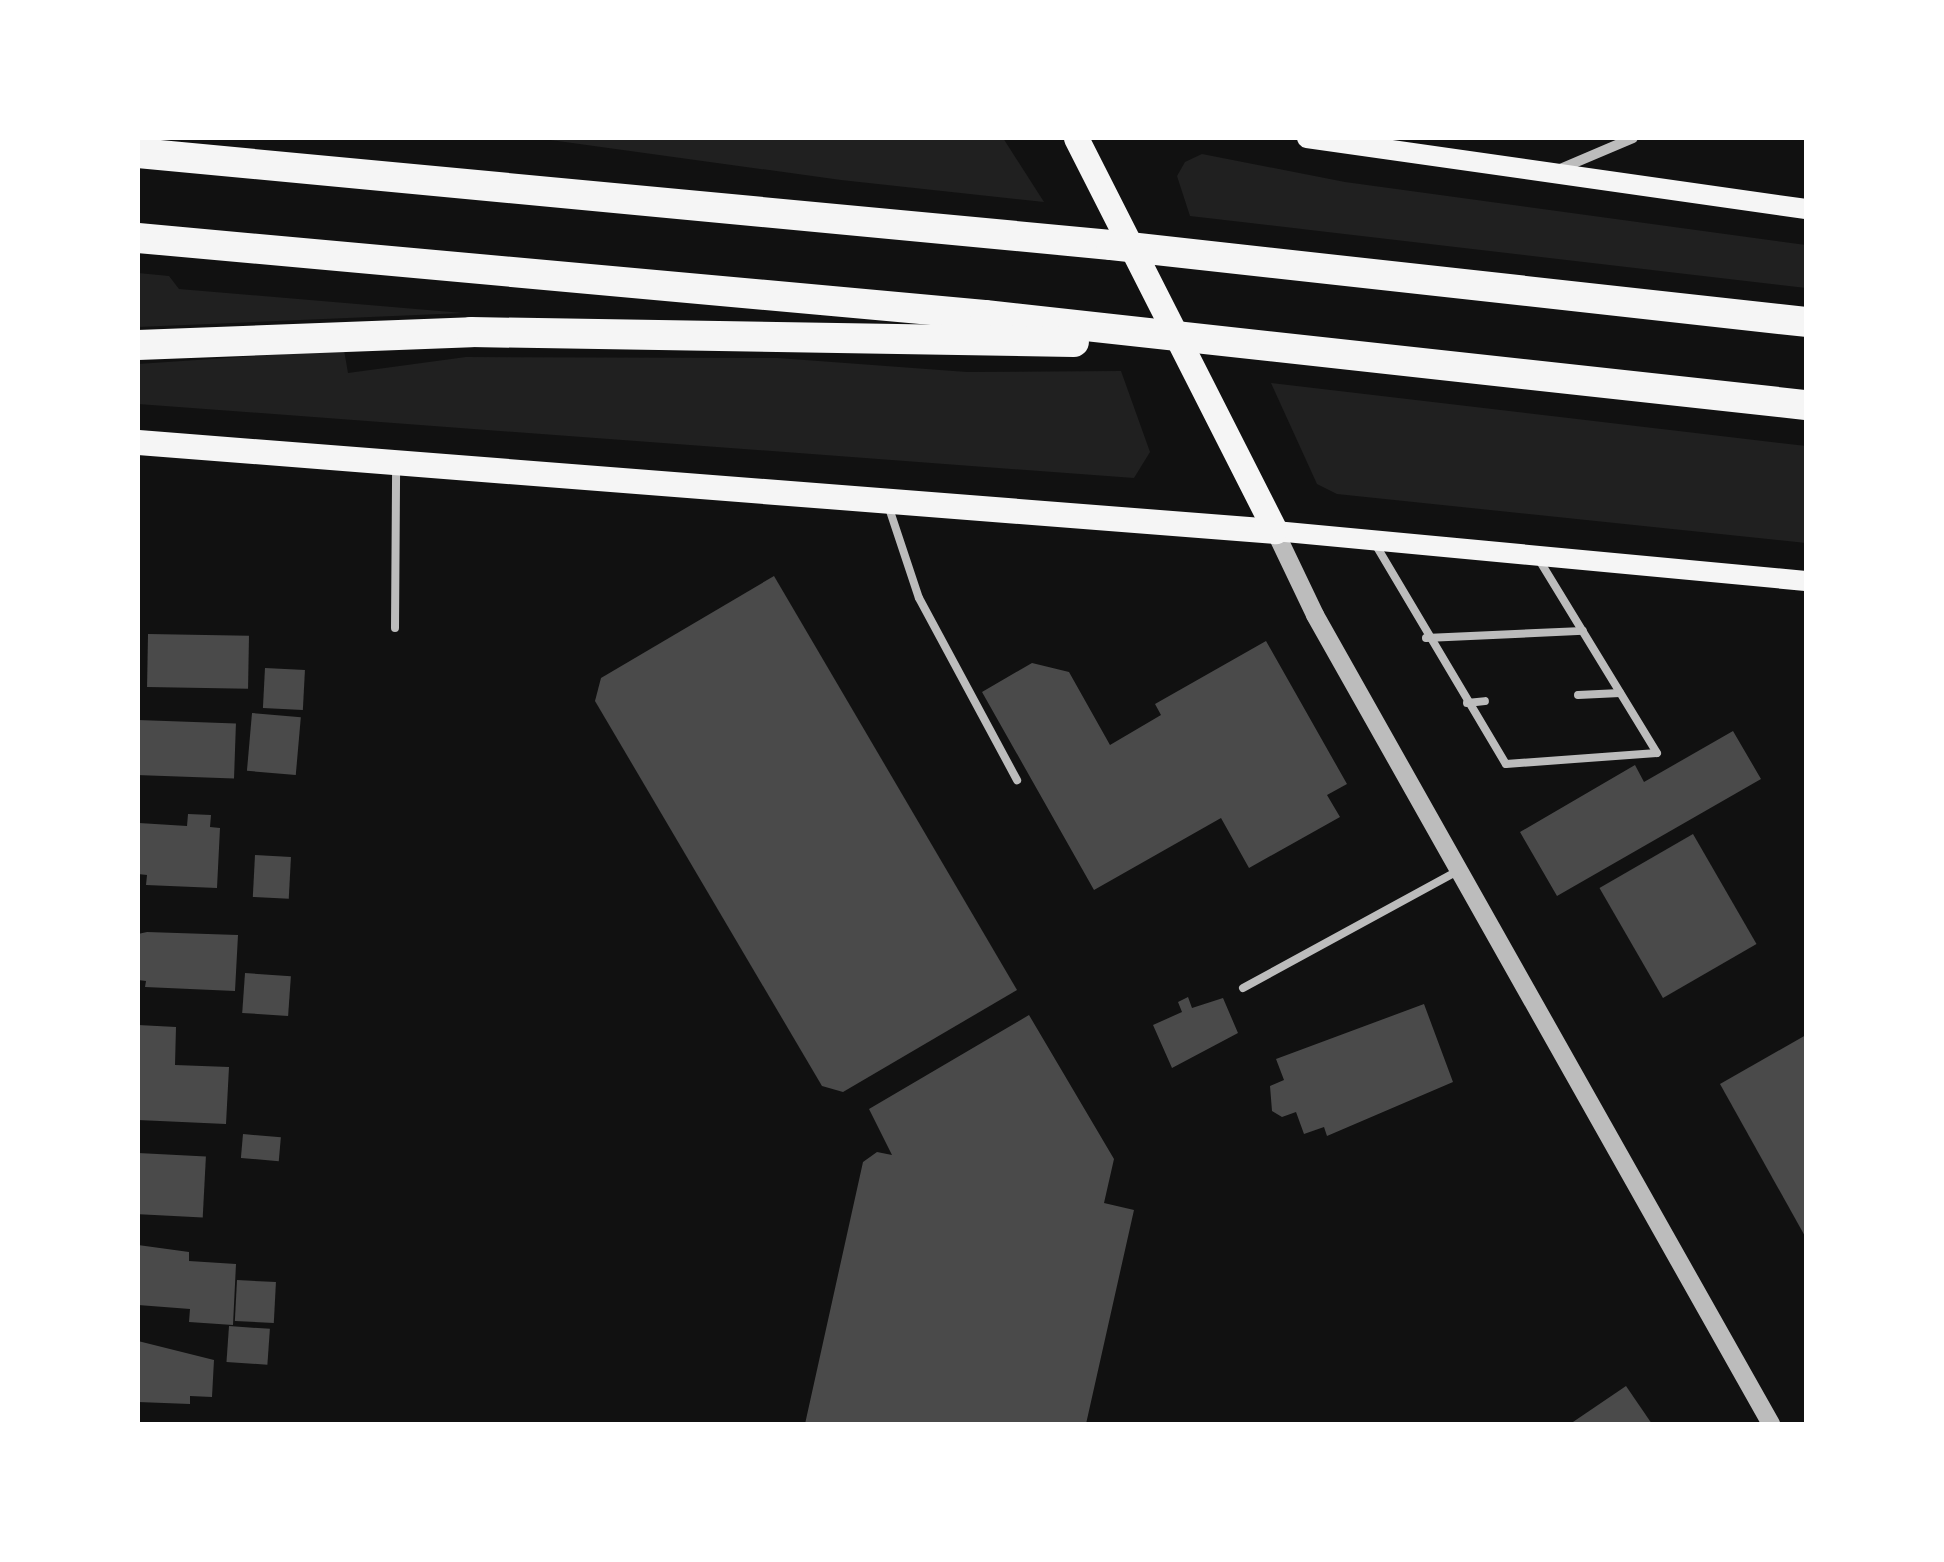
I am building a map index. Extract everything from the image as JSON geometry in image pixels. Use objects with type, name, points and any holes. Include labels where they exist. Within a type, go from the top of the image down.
[{"type":"highway","points":[[138,153],[1111,245],[1806,322]]},
{"type":"highway","points":[[138,238],[1280,346],[1806,405]]},
{"type":"highway","points":[[138,345],[470,332],[1280,346]]},
{"type":"main road","points":[[1076,138],[1275,530]]},
{"type":"main road","points":[[1307,138],[1806,209]]},
{"type":"main road","points":[[138,442],[1534,551],[1806,581]]},
{"type":"street","points":[[1549,174],[1633,138]]},
{"type":"street","points":[[1275,530],[1315,615],[1770,1424]]},
{"type":"lane","points":[[394,628],[396,462]]},
{"type":"lane","points":[[887,500],[912,584],[1017,780]]},
{"type":"lane","points":[[1372,538],[1426,638],[1506,764],[1657,753],[1534,551]]},
{"type":"lane","points":[[1426,638],[1583,632]]},
{"type":"lane","points":[[1578,695],[1620,692]]},
{"type":"lane","points":[[1467,703],[1486,701]]},
{"type":"lane","points":[[1243,988],[1459,870]]},
{"type":"shaded area","points":[[536,138],[1003,138],[1044,202],[841,180]]},
{"type":"shaded area","points":[[1202,154],[1345,182],[1806,245],[1806,288],[1190,216],[1177,176],[1185,162]]},
{"type":"shaded area","points":[[138,273],[169,276],[179,289],[463,313],[138,327]]},
{"type":"shaded area","points":[[344,350],[348,373],[466,357],[778,358],[967,372],[1121,371],[1150,452],[1134,478],[138,404],[138,364]]},
{"type":"shaded area","points":[[1271,383],[1806,446],[1806,543],[1337,494],[1317,484]]},
{"type":"building","points":[[774,576],[1017,990],[843,1092],[822,1086],[595,701],[601,678]]},
{"type":"building","points":[[148,634],[249,636],[248,689],[147,687]]},
{"type":"building","points":[[1266,641],[1347,784],[1327,795],[1340,817],[1249,868],[1221,818],[1094,890],[982,692],[1032,663],[1069,672],[1110,745],[1161,715],[1155,704]]},
{"type":"building","points":[[265,668],[305,670],[303,710],[263,708]]},
{"type":"building","points":[[252,713],[301,717],[296,775],[247,771]]},
{"type":"building","points":[[138,720],[236,723],[234,778],[138,775]]},
{"type":"building","points":[[1733,731],[1761,779],[1557,896],[1520,832],[1635,765],[1644,782]]},
{"type":"building","points":[[188,814],[211,815],[210,827],[220,828],[217,888],[146,885],[147,875],[138,874],[139,823],[187,826]]},
{"type":"building","points":[[1693,834],[1756,944],[1663,998],[1599,888]]},
{"type":"building","points":[[255,855],[291,857],[289,899],[253,897]]},
{"type":"building","points":[[138,934],[238,935],[235,991],[145,987],[146,981],[138,980]]},
{"type":"building","points":[[245,973],[291,976],[288,1016],[242,1013]]},
{"type":"building","points":[[1188,997],[1192,1008],[1223,998],[1238,1033],[1172,1068],[1153,1025],[1182,1012],[1178,1002]]},
{"type":"building","points":[[1424,1004],[1453,1082],[1327,1136],[1324,1127],[1304,1134],[1296,1112],[1282,1117],[1272,1111],[1270,1086],[1284,1080],[1276,1059]]},
{"type":"building","points":[[1029,1015],[1114,1159],[1104,1203],[1134,1210],[1086,1424],[805,1424],[863,1162],[877,1152],[892,1155],[869,1109]]},
{"type":"building","points":[[138,1025],[176,1027],[175,1065],[229,1067],[226,1124],[138,1120]]},
{"type":"building","points":[[1806,1035],[1806,1238],[1720,1084]]},
{"type":"building","points":[[243,1134],[281,1137],[279,1161],[241,1158]]},
{"type":"building","points":[[138,1153],[206,1157],[203,1217],[138,1214]]},
{"type":"building","points":[[138,1245],[189,1252],[189,1261],[236,1264],[233,1325],[189,1322],[190,1309],[138,1305]]},
{"type":"building","points":[[237,1280],[276,1282],[274,1323],[235,1321]]},
{"type":"building","points":[[229,1326],[270,1329],[267,1365],[226,1362]]},
{"type":"building","points":[[138,1341],[214,1360],[212,1397],[190,1396],[190,1404],[138,1402]]},
{"type":"building","points":[[1626,1386],[1652,1424],[1570,1424]]}]
